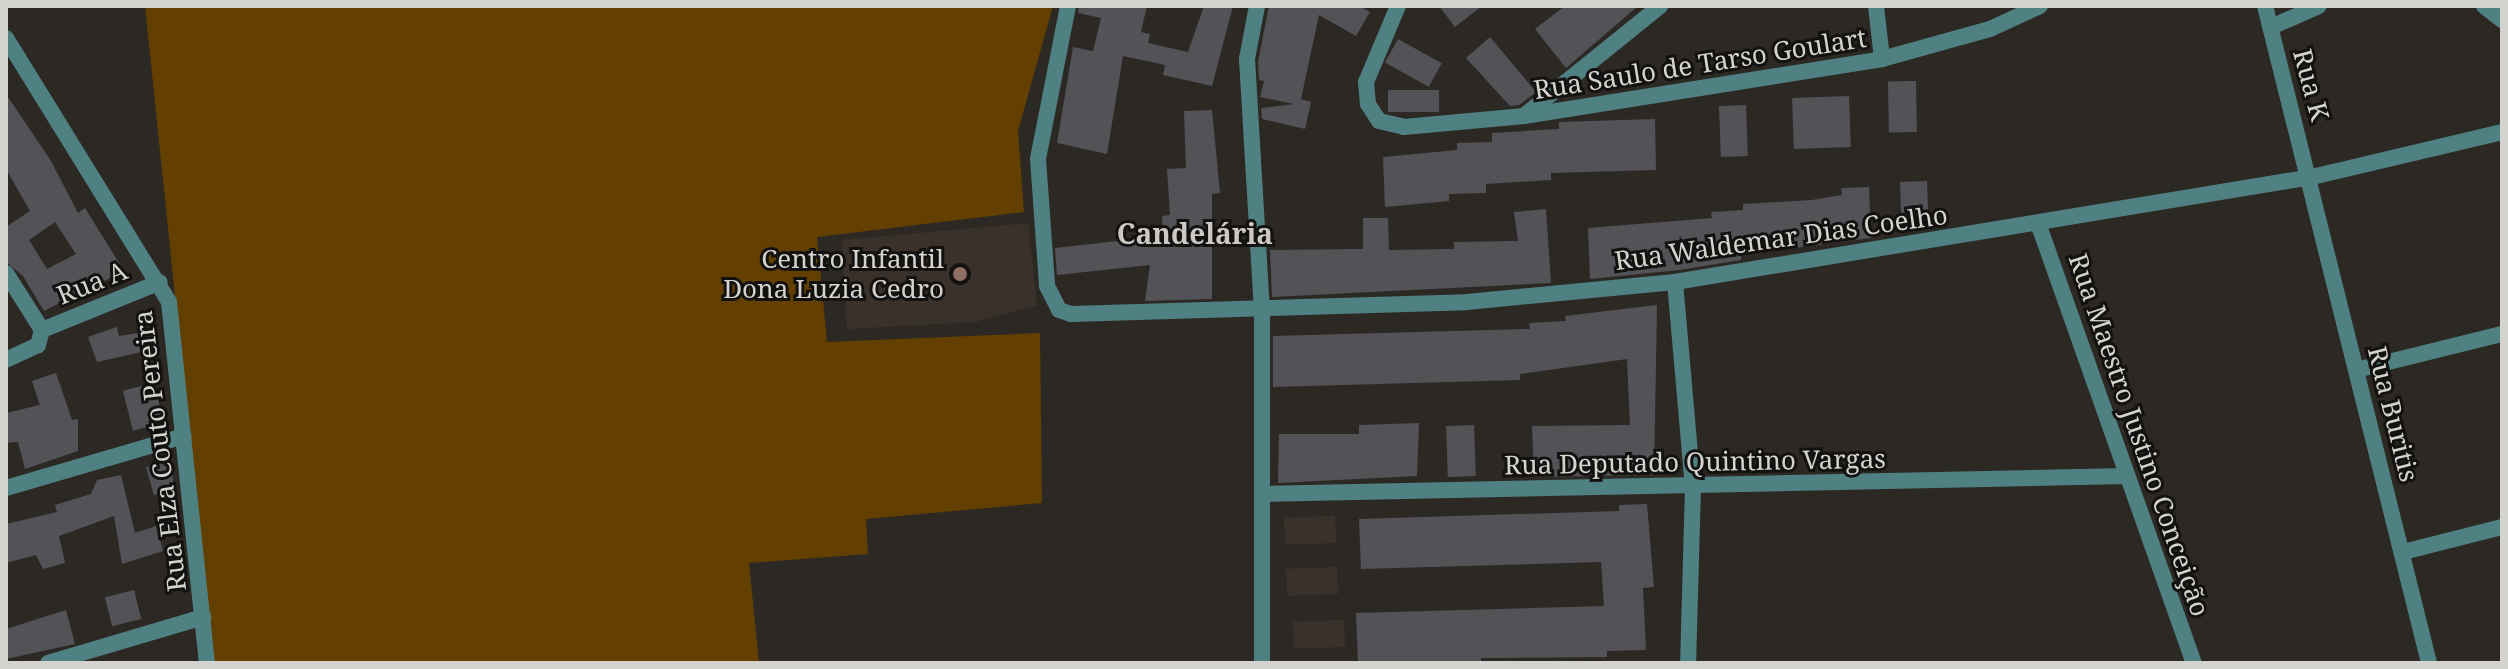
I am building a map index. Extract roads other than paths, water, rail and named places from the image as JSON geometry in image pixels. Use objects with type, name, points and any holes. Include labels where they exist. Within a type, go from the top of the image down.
[{"type":"street","name":"Rua Waldemar Dias Coelho","points":[[1068,6],[1038,159],[1047,286],[1059,310],[1071,314],[1467,302],[1675,282],[2312,177],[2502,132]]},
{"type":"street","points":[[1257,6],[1247,59],[1262,308],[1262,663]]},
{"type":"street","name":"Rua Saulo de Tarso Goulart","points":[[1398,6],[1366,82],[1368,104],[1379,121],[1404,127],[1524,116],[1882,59],[1990,29],[2040,6]]},
{"type":"street","points":[[1524,116],[1660,6]]},
{"type":"street","points":[[1876,6],[1882,59]]},
{"type":"street","name":"Rua K","points":[[2265,6],[2312,177]]},
{"type":"street","points":[[2271,27],[2319,6]]},
{"type":"street","points":[[2484,6],[2502,20]]},
{"type":"street","name":"Rua Elza Couto Pereira","points":[[6,38],[160,282],[169,302],[207,663]]},
{"type":"street","name":"Rua Buritis","points":[[2312,177],[2429,663]]},
{"type":"street","name":"Rua Maestro Justino Conceição","points":[[2038,223],[2194,663]]},
{"type":"street","points":[[6,273],[42,330],[38,345],[25,354],[6,360]]},
{"type":"street","name":"Rua A","points":[[42,330],[160,282]]},
{"type":"street","points":[[1675,282],[1693,487],[1688,663]]},
{"type":"street","points":[[2356,370],[2502,334]]},
{"type":"street","points":[[6,488],[184,436]]},
{"type":"street","name":"Rua Deputado Quintino Vargas","points":[[1263,494],[2127,476]]},
{"type":"street","points":[[2403,552],[2502,527]]},
{"type":"street","points":[[48,663],[203,617]]},
{"type":"place","name":"Centro Infantil Dona Luzia Cedro","points":[[960,274]]},
{"type":"district","name":"Candelária","points":[[1195,233]]}]
